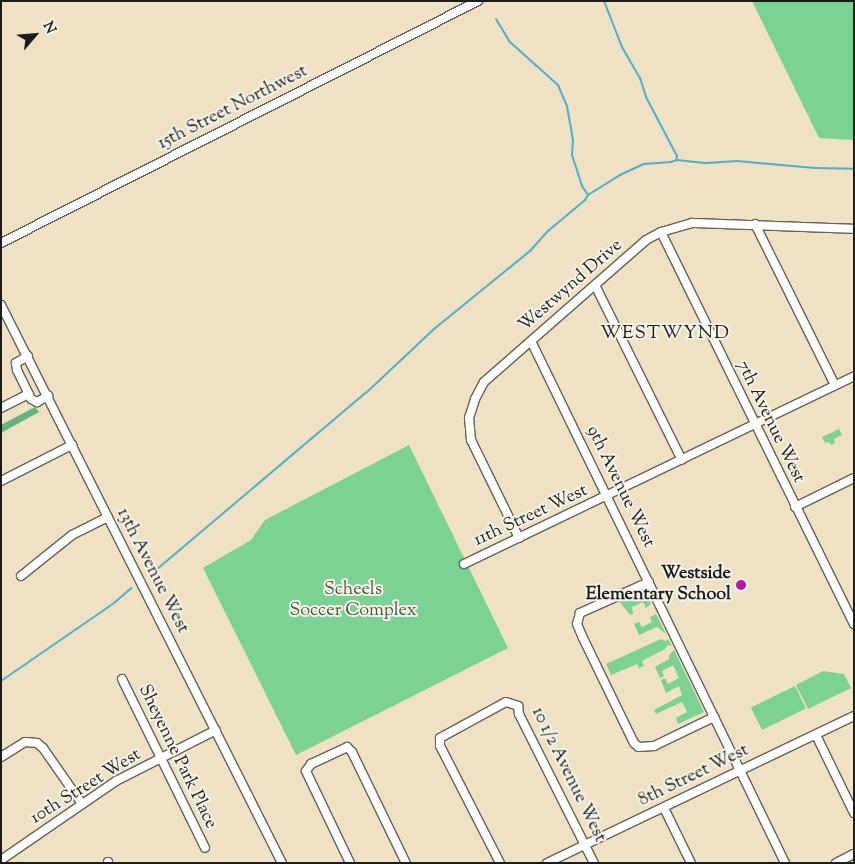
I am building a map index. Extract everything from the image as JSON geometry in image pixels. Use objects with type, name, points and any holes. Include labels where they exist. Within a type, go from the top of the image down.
[{"type":"street","name":"15th Street Northwest","points":[[1,243],[478,1]]},
{"type":"street","name":"Westwynd Drive","points":[[519,538],[471,440],[469,418],[475,399],[484,382],[646,240],[661,232],[692,222],[854,229]]},
{"type":"street","points":[[755,224],[835,385]]},
{"type":"street","name":"7th Avenue West","points":[[661,232],[854,624]]},
{"type":"street","points":[[595,285],[682,460]]},
{"type":"street","name":"13th Avenue West","points":[[1,304],[281,863]]},
{"type":"street","name":"9th Avenue West","points":[[531,341],[785,863]]},
{"type":"street","points":[[28,356],[18,361],[15,366],[34,402],[48,396]]},
{"type":"street","name":"11th Street West","points":[[464,564],[854,376]]},
{"type":"street","points":[[1,408],[29,394]]},
{"type":"street","points":[[1,481],[72,445]]},
{"type":"street","points":[[795,507],[854,478]]},
{"type":"street","points":[[21,576],[72,535],[108,517]]},
{"type":"street","points":[[649,582],[585,610],[578,617],[577,624],[583,638],[634,743],[639,747],[654,746],[714,717]]},
{"type":"street","name":"Sheyenne Park Place","points":[[122,679],[205,848]]},
{"type":"street","name":"10 1/2 Avenue West","points":[[500,863],[440,746],[440,738],[506,702],[512,702],[518,706],[519,714],[594,863]]},
{"type":"street","name":"8th Street West","points":[[547,863],[854,716]]},
{"type":"street","name":"10th Street West","points":[[1,860],[116,781],[216,730]]},
{"type":"street","points":[[816,735],[854,813]]},
{"type":"street","points":[[1,757],[19,745],[30,742],[44,748],[82,804]]},
{"type":"street","points":[[350,863],[306,771],[311,764],[347,747],[352,752],[406,863]]},
{"type":"street","points":[[664,808],[691,863]]},
{"type":"street","points":[[836,863],[854,854]]},
{"type":"green space","points":[[752,1],[854,1],[854,140],[819,138]]},
{"type":"green space","points":[[35,407],[39,412],[1,433],[1,425]]},
{"type":"green space","points":[[839,429],[842,435],[834,439],[835,443],[831,445],[829,442],[825,443],[822,437]]},
{"type":"green space","name":"Scheels Soccer Complex","points":[[409,445],[508,648],[296,755],[203,568],[251,540],[265,520]]},
{"type":"green space","points":[[644,590],[651,604],[646,608],[643,602],[632,607],[633,614],[630,615],[619,601]]},
{"type":"green space","points":[[656,614],[666,634],[657,627],[639,635],[634,624],[639,622],[642,627],[652,622],[650,617]]},
{"type":"green space","points":[[661,639],[666,641],[668,639],[672,646],[668,645],[665,649],[642,661],[644,666],[639,668],[637,664],[611,675],[606,664]]},
{"type":"green space","points":[[674,650],[704,712],[678,724],[676,718],[687,712],[682,702],[656,714],[654,710],[682,695],[679,686],[666,693],[661,680],[665,678],[668,684],[679,678],[673,665],[662,671],[664,676],[660,678],[655,667],[669,659],[669,655]]},
{"type":"green space","points":[[823,671],[844,674],[851,688],[808,709],[796,685]]},
{"type":"green space","points":[[795,686],[806,708],[762,730],[751,707]]},
{"type":"waterway","points":[[604,1],[622,47],[640,78],[646,97],[677,156],[676,160]]},
{"type":"waterway","points":[[496,19],[510,42],[558,85],[567,106],[573,140],[572,155],[582,186],[588,195]]},
{"type":"waterway","points":[[156,570],[367,392],[434,329],[530,251],[548,231],[585,200],[588,195],[620,175],[644,164],[677,160],[707,163],[737,161],[815,168],[854,169]]},
{"type":"waterway","points":[[1,681],[114,603],[131,588]]},
{"type":"place","name":"Westside Elementary School","points":[[741,585]]},
{"type":"district","name":"WESTWYND","points":[[665,334]]}]
